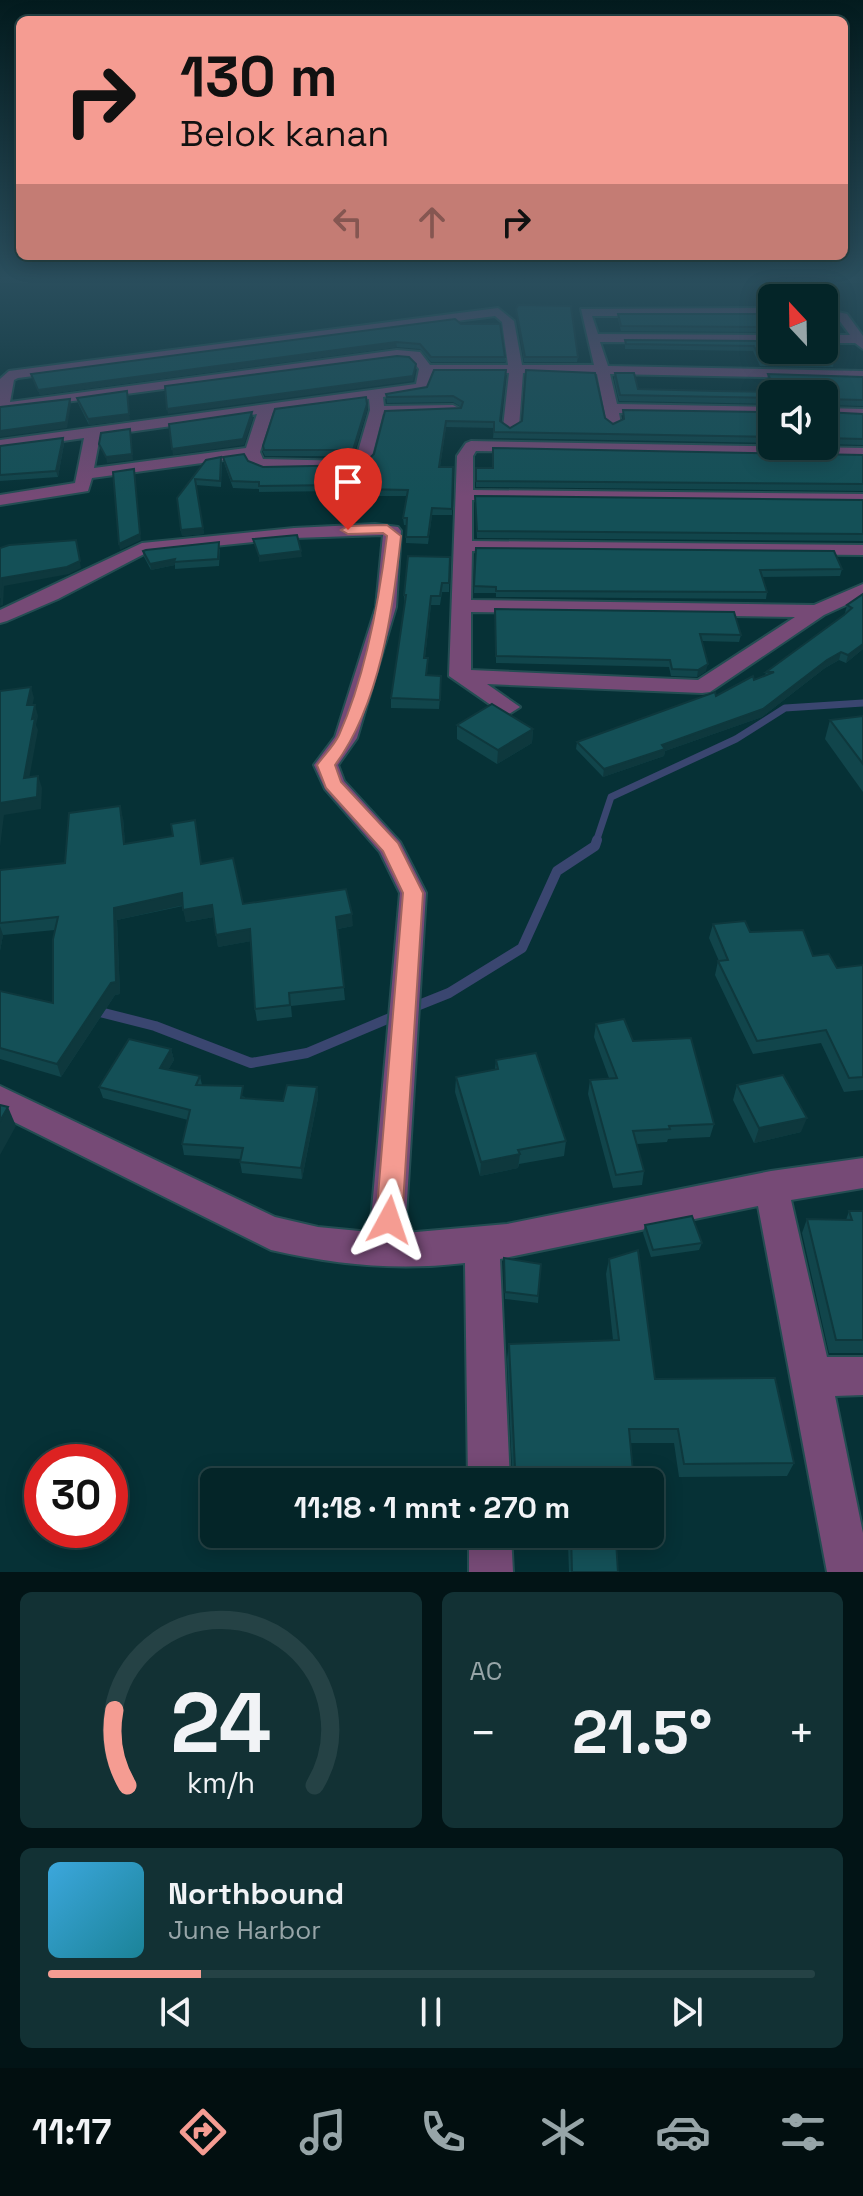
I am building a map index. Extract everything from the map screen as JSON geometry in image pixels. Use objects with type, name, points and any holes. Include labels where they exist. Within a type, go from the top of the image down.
[{"type":"street","points":[[197,350],[14,374],[7,378],[3,402],[5,406],[15,406],[397,354],[415,355],[426,369]]},
{"type":"street","points":[[511,427],[516,371],[513,350]]},
{"type":"street","points":[[597,350],[614,424]]},
{"type":"street","points":[[426,369],[603,372],[728,370],[863,375]]},
{"type":"street","points":[[422,408],[426,369]]},
{"type":"street","points":[[0,445],[422,387]]},
{"type":"street","points":[[267,407],[252,452],[256,462],[264,465],[359,464],[363,460],[377,410],[376,392]]},
{"type":"street","points":[[609,408],[758,411]]},
{"type":"street","points":[[377,410],[453,409]]},
{"type":"street","points":[[838,412],[863,413]]},
{"type":"street","points":[[0,500],[79,488],[93,432]]},
{"type":"street","points":[[460,676],[465,456],[471,440],[863,453]]},
{"type":"street","points":[[83,474],[252,452]]},
{"type":"street","points":[[465,495],[863,499]]},
{"type":"street","points":[[0,617],[51,595],[142,548],[294,533],[392,531],[386,607],[346,738],[326,765],[333,784],[391,848],[413,893],[386,1252]]},
{"type":"street","points":[[464,546],[863,550]]},
{"type":"street","points":[[460,676],[702,687],[817,611],[863,590]]},
{"type":"street","points":[[462,606],[817,611]]},
{"type":"street","points":[[460,676],[509,707]]},
{"type":"street","points":[[0,1100],[271,1233],[309,1244],[386,1252],[482,1247],[771,1187],[863,1173]]},
{"type":"street","points":[[771,1187],[812,1377],[849,1572]]},
{"type":"street","points":[[482,1247],[489,1468]]},
{"type":"street","points":[[812,1377],[863,1376]]},
{"type":"street","points":[[490,1548],[491,1572]]},
{"type":"building","points":[[213,350],[334,350],[38,390],[31,374]]},
{"type":"building","points":[[425,350],[504,350],[505,357],[431,357]]},
{"type":"building","points":[[524,350],[577,350],[578,357],[525,357]]},
{"type":"building","points":[[397,356],[409,357],[416,364],[413,376],[167,409],[165,386]]},
{"type":"building","points":[[434,370],[506,370],[500,421],[510,428],[522,421],[526,370],[595,373],[605,418],[613,424],[624,419],[623,410],[758,412],[758,437],[494,432],[494,422],[446,421],[439,467],[453,467],[452,509],[432,508],[428,537],[406,537],[407,518],[403,518],[408,490],[336,485],[259,486],[259,482],[232,481],[223,457],[244,454],[248,461],[263,467],[362,465],[374,454],[385,411],[461,408],[463,402],[453,396],[387,397],[386,394],[427,387]]},
{"type":"building","points":[[615,373],[634,373],[638,389],[758,392],[758,398],[620,395]]},
{"type":"building","points":[[768,374],[863,377],[863,400],[838,399],[838,380],[771,380]]},
{"type":"building","points":[[127,391],[129,414],[88,419],[77,398]]},
{"type":"building","points":[[366,397],[367,404],[353,450],[264,450],[275,409]]},
{"type":"building","points":[[70,399],[66,422],[0,431],[0,407]]},
{"type":"building","points":[[252,412],[243,439],[172,449],[169,424]]},
{"type":"building","points":[[838,413],[863,414],[863,439],[838,438]]},
{"type":"building","points":[[130,429],[132,454],[106,457],[99,444],[101,433]]},
{"type":"building","points":[[63,438],[56,471],[0,475],[0,446]]},
{"type":"building","points":[[493,448],[758,453],[758,460],[838,460],[838,455],[863,455],[863,484],[476,481],[476,468],[493,468]]},
{"type":"building","points":[[221,457],[220,481],[195,479],[203,528],[181,530],[177,498],[206,460]]},
{"type":"building","points":[[134,469],[140,534],[119,544],[113,472]]},
{"type":"building","points":[[475,496],[863,500],[863,534],[477,531]]},
{"type":"building","points":[[297,535],[301,551],[259,556],[253,539]]},
{"type":"building","points":[[76,540],[80,561],[67,567],[2,578],[0,598],[0,548]]},
{"type":"building","points":[[219,542],[218,559],[174,562],[175,559],[150,564],[143,551],[146,550]]},
{"type":"building","points":[[476,548],[834,551],[842,569],[760,570],[767,592],[496,591],[496,587],[474,586]]},
{"type":"building","points":[[408,556],[450,557],[449,583],[442,583],[440,596],[431,596],[424,658],[428,658],[426,675],[441,676],[440,700],[391,698],[406,595]]},
{"type":"building","points":[[863,594],[863,644],[848,655],[841,652],[827,660],[763,709],[662,745],[665,749],[604,769],[577,742],[715,692],[716,696],[753,676],[754,680],[774,672],[766,672],[844,615],[852,608],[847,605]]},
{"type":"building","points":[[495,609],[734,612],[741,635],[700,634],[708,664],[698,670],[672,669],[670,660],[496,656]]},
{"type":"building","points":[[31,687],[27,705],[35,705],[32,719],[35,718],[24,778],[38,776],[37,797],[0,803],[0,691]]},
{"type":"building","points":[[492,704],[533,729],[498,750],[457,725]]},
{"type":"building","points":[[863,716],[863,764],[830,720]]},
{"type":"building","points":[[120,806],[124,844],[173,836],[171,824],[195,820],[201,864],[233,858],[243,904],[346,889],[352,914],[336,917],[344,987],[289,993],[290,1005],[255,1009],[250,929],[216,935],[212,905],[183,910],[182,893],[114,908],[116,982],[111,983],[57,1064],[0,1048],[0,991],[53,1003],[53,939],[58,917],[0,923],[0,870],[65,863],[69,813]]},
{"type":"building","points":[[745,921],[750,932],[803,930],[813,956],[829,954],[837,968],[863,965],[863,1077],[849,1078],[826,1030],[757,1041],[718,961],[728,960],[713,924]]},
{"type":"building","points":[[624,1019],[633,1041],[691,1038],[714,1124],[633,1131],[644,1171],[616,1175],[590,1080],[617,1078],[596,1024]]},
{"type":"building","points":[[129,1039],[171,1049],[160,1068],[200,1076],[196,1085],[243,1086],[241,1098],[283,1101],[287,1085],[317,1087],[301,1168],[240,1162],[243,1148],[182,1144],[190,1110],[99,1087]]},
{"type":"building","points":[[536,1053],[566,1141],[518,1150],[520,1154],[481,1162],[456,1077],[498,1069],[496,1060]]},
{"type":"building","points":[[783,1075],[807,1118],[759,1128],[737,1085]]},
{"type":"building","points":[[0,1105],[8,1107],[0,1121]]},
{"type":"building","points":[[849,1211],[863,1211],[863,1340],[836,1340],[807,1219],[852,1220]]},
{"type":"building","points":[[692,1216],[702,1243],[653,1250],[645,1225]]},
{"type":"building","points":[[638,1250],[655,1379],[775,1378],[794,1463],[684,1464],[678,1429],[629,1429],[633,1468],[515,1468],[509,1344],[619,1340],[609,1259]]},
{"type":"building","points":[[504,1258],[541,1264],[538,1296],[505,1292]]},
{"type":"building","points":[[571,1548],[616,1548],[618,1572],[572,1572]]},
{"type":"waterway","points":[[596,842],[611,797],[736,739],[785,708],[863,703]]},
{"type":"waterway","points":[[409,1009],[449,993],[522,948],[557,871],[595,846],[597,840]]},
{"type":"waterway","points":[[96,1011],[155,1026],[251,1063],[307,1053],[397,1015]]},
{"type":"route","points":[[348,530],[387,529],[394,536],[386,607],[363,687],[346,738],[326,765],[326,772],[333,784],[391,848],[413,893],[389,1220]]}]
